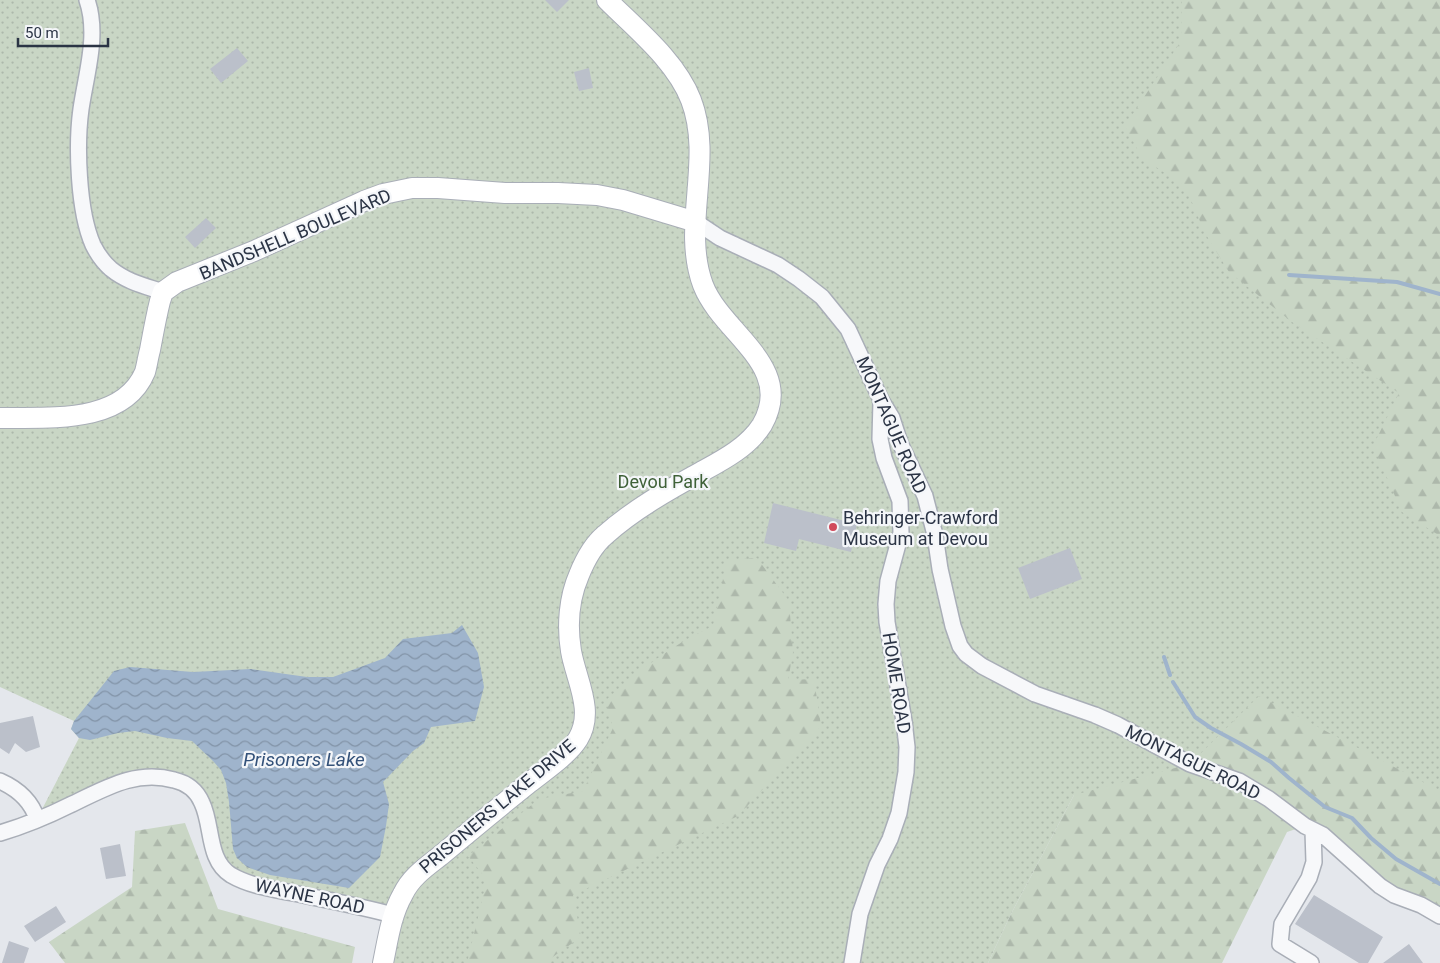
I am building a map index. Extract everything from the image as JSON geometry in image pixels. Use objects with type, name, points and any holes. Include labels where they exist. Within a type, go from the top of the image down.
[{"type":"street","points":[[0,418],[76,416],[100,411],[128,395],[139,384],[145,371],[163,292],[131,282],[104,262],[94,246],[87,225],[81,191],[78,138],[90,58],[90,8],[87,0]]},
{"type":"street","points":[[606,0],[672,66],[692,101],[699,144],[696,222]]},
{"type":"street","name":"BANDSHELL BOULEVARD","points":[[163,292],[177,282],[254,251],[364,201],[383,194],[412,188],[597,195],[623,200],[696,222]]},
{"type":"street","name":"MONTAGUE ROAD","points":[[696,222],[720,238],[778,265],[800,279],[822,297],[848,329],[880,400],[892,418],[900,443],[925,496],[953,626],[960,646],[966,654],[982,666],[1035,694],[1095,715],[1126,729],[1190,764],[1239,781],[1313,831],[1323,835],[1380,886],[1394,895],[1421,905],[1440,916]]},
{"type":"street","name":"PRISONERS LAKE DRIVE","points":[[383,963],[393,915],[406,888],[420,872],[549,767],[569,750],[577,740],[582,730],[585,712],[584,699],[571,652],[569,626],[574,589],[589,554],[603,536],[624,520],[663,494],[728,457],[747,442],[758,430],[768,410],[771,391],[770,381],[762,365],[716,310],[704,286],[696,257],[696,222]]},
{"type":"street","name":"HOME ROAD","points":[[852,963],[860,914],[877,865],[890,839],[899,813],[906,772],[907,747],[904,721],[887,622],[886,604],[888,581],[901,533],[900,501],[884,458],[880,439],[880,400]]},
{"type":"street","name":"WAYNE ROAD","points":[[0,833],[17,828],[109,786],[145,776],[162,776],[188,785],[196,793],[208,820],[214,852],[218,861],[231,875],[250,884],[364,907],[393,915]]},
{"type":"street","points":[[0,781],[14,788],[26,798],[37,819]]},
{"type":"street","points":[[1311,963],[1280,944],[1282,924],[1309,878],[1314,862],[1313,831]]},
{"type":"green space","name":"Devou Park","points":[[0,0],[1440,0],[1440,916],[1313,831],[1074,795],[1011,914],[988,963],[383,963],[393,915],[231,875],[202,803],[161,776],[37,819],[79,738],[71,729],[74,721],[0,687]]},
{"type":"green space","points":[[1182,0],[1440,0],[1440,536],[1402,512],[1373,446],[1399,393],[1292,322],[1229,272],[1205,233],[1185,186],[1142,158],[1125,126],[1181,41]]},
{"type":"green space","points":[[757,558],[789,601],[793,653],[788,680],[814,679],[821,726],[738,816],[573,895],[581,937],[547,961],[547,963],[467,963],[487,880],[468,856],[539,799],[583,791],[613,728],[606,700],[656,659],[684,641],[713,626],[727,560]]},
{"type":"green space","points":[[1259,696],[1440,790],[1440,916],[1394,895],[1305,826],[1287,832],[1222,963],[988,963],[1011,914],[1074,795],[1190,764]]},
{"type":"green space","points":[[185,823],[218,909],[355,947],[352,963],[65,963],[49,942],[132,887],[135,831]]},
{"type":"water","name":"Prisoners Lake","points":[[462,625],[478,653],[484,687],[475,721],[431,727],[424,743],[413,751],[383,782],[389,804],[380,857],[349,888],[270,875],[247,867],[237,858],[233,849],[226,783],[221,770],[192,741],[135,731],[90,740],[79,738],[71,729],[74,721],[114,671],[130,667],[193,672],[251,669],[307,677],[333,677],[385,658],[403,639],[452,633]]},
{"type":"building","points":[[545,0],[569,0],[557,12]]},
{"type":"building","points":[[237,48],[248,61],[221,83],[210,69]]},
{"type":"building","points":[[589,68],[593,88],[579,91],[574,72]]},
{"type":"building","points":[[206,218],[216,228],[195,248],[185,237]]},
{"type":"building","name":"Behringer-Crawford Museum at Devou","points":[[773,503],[857,524],[851,552],[799,539],[796,551],[764,543]]},
{"type":"building","points":[[1070,548],[1082,579],[1030,599],[1018,568]]},
{"type":"building","points":[[33,716],[40,747],[26,752],[15,743],[9,754],[0,748],[0,723]]},
{"type":"building","points":[[120,844],[126,876],[106,879],[100,848]]},
{"type":"building","points":[[1314,895],[1383,937],[1368,963],[1359,963],[1295,924]]},
{"type":"building","points":[[56,906],[66,922],[35,942],[24,926]]},
{"type":"building","points":[[9,941],[29,948],[24,963],[2,963]]},
{"type":"building","points":[[1409,944],[1423,963],[1383,963]]},
{"type":"waterway","points":[[1289,275],[1397,282],[1440,294]]},
{"type":"waterway","points":[[1164,657],[1170,675]]},
{"type":"waterway","points":[[1173,682],[1195,717],[1271,762],[1325,807],[1352,818],[1371,838],[1396,859],[1440,884]]},
{"type":"place","name":"Behringer-Crawford Museum at Devou","points":[[833,527]]}]
